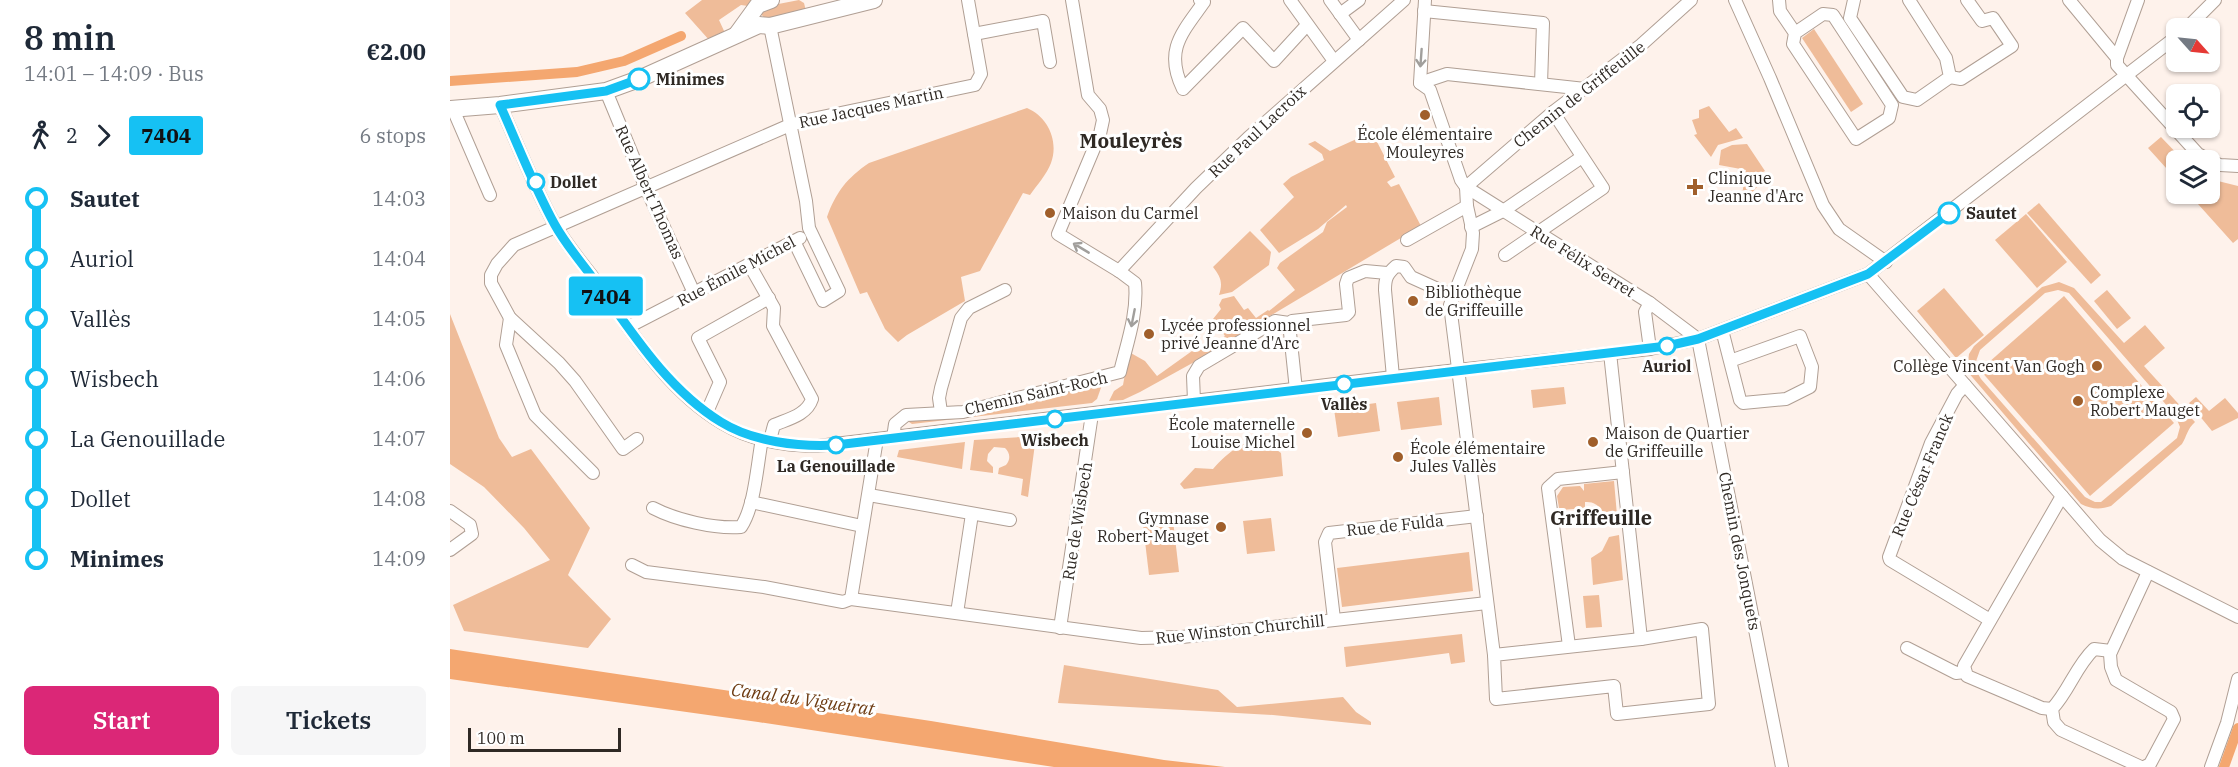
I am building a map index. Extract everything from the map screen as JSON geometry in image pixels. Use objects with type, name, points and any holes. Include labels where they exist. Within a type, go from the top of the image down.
[{"type":"main road","points":[[762,20],[758,5],[771,0]]},
{"type":"main road","points":[[452,109],[606,91],[626,85],[735,37],[762,20],[807,18],[813,5],[841,7],[874,0]]},
{"type":"street","name":"Rue Jacques Martin","points":[[510,318],[491,283],[491,274],[514,245],[790,125],[812,118],[975,85],[981,74],[968,0]]},
{"type":"street","points":[[1072,0],[1088,95],[1100,109],[1103,120],[1100,134],[1058,234],[1119,271]]},
{"type":"street","points":[[1200,0],[1204,2],[1176,45],[1175,66],[1183,89],[1243,28],[1274,61],[1307,25]]},
{"type":"street","points":[[1290,0],[1334,61]]},
{"type":"street","points":[[1330,0],[1359,40]]},
{"type":"street","points":[[1340,14],[1359,0]]},
{"type":"street","name":"Rue Paul Lacroix","points":[[1119,271],[1196,188],[1404,0]]},
{"type":"street","name":"Chemin de Griffeuille","points":[[1466,186],[1553,112],[1641,45],[1691,0]]},
{"type":"street","points":[[1735,0],[1823,205],[1839,230],[1886,262]]},
{"type":"street","points":[[1779,0],[1780,11],[1795,33],[1793,44],[1856,139],[1889,118],[1892,105],[1833,15],[1822,14],[1795,33]]},
{"type":"street","points":[[1854,0],[1850,18],[1903,97],[1917,100],[1950,77],[1961,79],[2012,46],[1993,18],[1982,21],[1967,0]]},
{"type":"street","points":[[1908,0],[1946,58],[1950,77]]},
{"type":"street","points":[[2069,0],[2117,58]]},
{"type":"street","points":[[2138,0],[2117,58],[2117,64],[2194,150]]},
{"type":"street","points":[[2197,18],[2215,0]]},
{"type":"street","points":[[1419,83],[1424,5],[1543,23],[1541,84]]},
{"type":"street","points":[[762,20],[790,125],[806,201],[809,228],[839,291],[823,301],[794,241]]},
{"type":"street","points":[[974,34],[1043,21],[1050,62]]},
{"type":"street","points":[[500,105],[556,226],[666,376],[723,423],[766,440],[799,446],[818,446],[1393,377],[1650,349],[1698,339],[1868,274],[2166,45]]},
{"type":"street","points":[[1419,83],[1447,74],[1585,89]]},
{"type":"street","points":[[1419,83],[1430,90],[1457,170],[1466,186],[1472,249],[1450,305],[1494,656],[1496,699],[1614,686],[1617,714],[1709,704],[1702,629],[1641,639],[1494,656]]},
{"type":"street","name":"Rue Albert Thomas","points":[[606,91],[646,188],[694,293]]},
{"type":"street","points":[[452,109],[490,195]]},
{"type":"street","points":[[1505,255],[1603,188],[1553,112]]},
{"type":"street","points":[[1471,227],[1503,212],[1582,157]]},
{"type":"street","points":[[2220,165],[2238,166]]},
{"type":"street","name":"Rue Félix Serret","points":[[1466,186],[1503,212],[1650,303],[1698,339]]},
{"type":"street","points":[[1407,240],[1467,206]]},
{"type":"street","name":"Rue Émile Michel","points":[[628,327],[794,241],[809,228]]},
{"type":"street","points":[[653,508],[668,516],[727,528],[741,527],[746,520],[766,440],[774,425],[804,412],[810,406],[812,399],[773,326],[774,308],[749,264]]},
{"type":"street","points":[[1194,401],[1193,376],[1199,366],[1275,321],[1289,323],[1346,315],[1349,312],[1346,284],[1348,278],[1365,271],[1387,273],[1396,266],[1404,267],[1411,277],[1453,296]]},
{"type":"street","name":"Chemin Saint-Roch","points":[[893,438],[895,424],[906,415],[963,412],[1120,372],[1134,315],[1136,295],[1135,283],[1119,271]]},
{"type":"street","points":[[1387,273],[1385,290],[1393,377]]},
{"type":"street","points":[[1868,274],[2100,540],[2123,559],[2238,616]]},
{"type":"street","points":[[941,412],[939,398],[941,388],[961,318],[969,308],[1005,290]]},
{"type":"street","points":[[707,412],[720,382],[698,338],[769,298]]},
{"type":"street","points":[[1650,303],[1645,312],[1650,349]]},
{"type":"street","points":[[510,318],[575,381],[623,449],[637,439]]},
{"type":"street","points":[[510,318],[506,345],[535,415],[593,473]]},
{"type":"street","points":[[1289,323],[1296,390]]},
{"type":"street","points":[[1722,330],[1740,400],[1743,403],[1786,399],[1810,387],[1812,367],[1800,336],[1730,361]]},
{"type":"street","name":"Chemin des Jonquets","points":[[1698,339],[1786,766]]},
{"type":"street","points":[[1610,353],[1641,639]]},
{"type":"street","name":"Rue César Franck","points":[[1965,385],[1957,394],[1931,443],[1889,557],[1890,560],[1990,620]]},
{"type":"street","name":"Rue de Wisbech","points":[[1060,628],[1092,414]]},
{"type":"street","points":[[851,599],[877,440]]},
{"type":"street","points":[[1569,646],[1548,488],[1558,478],[1623,472]]},
{"type":"street","points":[[868,495],[1010,520]]},
{"type":"street","points":[[1907,648],[1956,673],[1964,669],[2062,496]]},
{"type":"street","points":[[751,502],[862,526]]},
{"type":"street","points":[[450,511],[470,525],[472,534],[450,550]]},
{"type":"street","points":[[957,614],[972,514]]},
{"type":"street","name":"Rue de Fulda","points":[[1334,619],[1325,542],[1329,533],[1477,516]]},
{"type":"street","name":"Rue Winston Churchill","points":[[632,565],[646,572],[764,587],[843,602],[851,599],[1141,638],[1182,638],[1487,603]]},
{"type":"street","points":[[2111,651],[2094,649],[2085,658],[2052,710],[2054,722],[2061,730],[2142,767],[2150,764],[2174,719],[2171,712],[2116,680],[2111,667],[2111,651],[2148,572]]},
{"type":"street","points":[[1964,669],[1968,676],[1982,683],[2052,710]]},
{"type":"street","points":[[2211,767],[2227,723],[2238,679]]},
{"type":"shaded area","points":[[702,0],[753,0],[748,6],[741,5],[719,20],[725,33],[710,41],[685,13]]},
{"type":"shaded area","points":[[799,0],[804,3],[806,11],[766,20],[761,14],[763,7]]},
{"type":"shaded area","points":[[1814,29],[1863,104],[1851,112],[1802,38]]},
{"type":"shaded area","points":[[1709,106],[1729,132],[1736,128],[1743,138],[1718,145],[1711,157],[1694,135],[1697,134],[1692,120],[1699,118],[1699,110]]},
{"type":"shaded area","points":[[1027,108],[1041,117],[1050,131],[1054,146],[1047,171],[1030,195],[1023,193],[980,271],[961,277],[965,301],[898,342],[885,329],[867,292],[860,294],[827,217],[834,200],[848,180],[869,163]]},
{"type":"shaded area","points":[[1372,132],[1395,177],[1387,182],[1391,187],[1399,184],[1421,226],[1265,319],[1254,329],[1140,392],[1123,400],[1109,401],[1114,391],[1123,385],[1129,352],[1145,361],[1157,376],[1199,346],[1206,349],[1225,336],[1213,319],[1221,309],[1219,305],[1222,299],[1234,296],[1244,310],[1248,308],[1256,318],[1269,311],[1295,290],[1277,268],[1280,263],[1323,232],[1327,222],[1347,207],[1346,205],[1318,229],[1279,253],[1260,230],[1294,197],[1283,184],[1291,177],[1324,160],[1322,154],[1308,144],[1315,141],[1330,151]]},
{"type":"shaded area","points":[[2161,137],[2173,150],[2166,150],[2166,168],[2148,148]]},
{"type":"shaded area","points":[[1747,144],[1765,171],[1749,174],[1747,186],[1757,187],[1749,196],[1742,195],[1746,170],[1719,165],[1721,150],[1732,145]]},
{"type":"shaded area","points":[[2220,182],[2238,186],[2238,239],[2233,243],[2198,204],[2220,204]]},
{"type":"shaded area","points":[[2039,203],[2101,275],[2091,284],[2027,213]]},
{"type":"shaded area","points":[[2026,214],[2067,262],[2037,288],[1995,240]]},
{"type":"shaded area","points":[[1250,231],[1271,252],[1269,265],[1232,292],[1219,295],[1220,280],[1213,267]]},
{"type":"shaded area","points":[[2059,282],[2074,288],[2124,343],[2145,325],[2165,348],[2144,366],[2195,422],[2182,444],[2111,506],[2096,508],[2081,504],[1967,371],[1969,354],[1974,346],[2042,287]],"holes":[[[2058,290],[2069,293],[2175,415],[2180,427],[2177,438],[2101,502],[2085,497],[1981,379],[1974,367],[1980,350],[2045,293]]]},
{"type":"shaded area","points":[[1944,288],[1984,335],[1956,358],[1917,311]]},
{"type":"shaded area","points":[[2107,290],[2131,318],[2117,329],[2094,301]]},
{"type":"shaded area","points":[[2064,296],[2174,423],[2090,496],[1980,370]]},
{"type":"shaded area","points":[[450,314],[499,438],[512,457],[531,449],[590,528],[568,575],[611,619],[588,648],[464,631],[453,605],[550,560],[524,528],[484,487],[450,464]]},
{"type":"shaded area","points":[[1103,382],[1097,399],[1092,403],[912,424],[909,422],[909,420]]},
{"type":"shaded area","points":[[1564,387],[1566,404],[1533,408],[1531,390]]},
{"type":"shaded area","points":[[1439,397],[1442,425],[1401,430],[1397,402]]},
{"type":"shaded area","points":[[2196,397],[2209,411],[2225,398],[2238,413],[2238,418],[2212,431],[2189,403]]},
{"type":"shaded area","points":[[1376,403],[1380,431],[1338,437],[1334,409]]},
{"type":"shaded area","points":[[1036,436],[1028,497],[1021,495],[1023,479],[998,474],[999,468],[1009,461],[1009,454],[1005,448],[994,447],[988,454],[987,461],[993,467],[993,473],[970,470],[974,440]]},
{"type":"shaded area","points":[[1269,437],[1270,445],[1281,453],[1283,476],[1184,489],[1180,484],[1195,468],[1213,469],[1238,447]]},
{"type":"shaded area","points":[[965,442],[962,469],[897,457],[899,450]]},
{"type":"shaded area","points":[[1614,481],[1617,515],[1604,516],[1597,505],[1592,502],[1585,502],[1585,508],[1562,510],[1559,508],[1557,496],[1563,487],[1580,486],[1584,491],[1584,484]]},
{"type":"shaded area","points":[[1172,512],[1179,572],[1149,575],[1142,516]]},
{"type":"shaded area","points":[[1271,518],[1275,551],[1247,554],[1243,521]]},
{"type":"shaded area","points":[[1619,535],[1623,580],[1593,585],[1591,558],[1602,551],[1609,537]]},
{"type":"shaded area","points":[[1469,552],[1473,591],[1342,607],[1337,568]]},
{"type":"shaded area","points":[[1599,595],[1602,627],[1586,628],[1583,596]]},
{"type":"shaded area","points":[[1462,634],[1465,662],[1451,664],[1449,653],[1346,667],[1344,647]]},
{"type":"shaded area","points":[[450,649],[931,721],[1164,760],[1225,767],[1054,767],[758,722],[450,679]]},
{"type":"shaded area","points":[[1064,665],[1218,690],[1237,707],[1343,697],[1356,712],[1371,722],[1371,725],[1273,715],[1058,703]]},
{"type":"waterway","points":[[450,81],[577,72],[624,61],[681,36]]},
{"type":"waterway","points":[[2224,767],[2238,728]]},
{"type":"bus line","name":"7404","points":[[639,79],[606,91],[500,105],[556,226],[666,376],[723,423],[762,439],[799,446],[836,445],[1667,346],[1698,339],[1868,274],[1949,213]]},
{"type":"place","name":"Minimes","points":[[639,79]]},
{"type":"place","name":"École élémentaire Mouleyres","points":[[1425,115]]},
{"type":"place","name":"Dollet","points":[[536,182]]},
{"type":"place","name":"Clinique Jeanne d'Arc","points":[[1695,187]]},
{"type":"place","name":"Maison du Carmel","points":[[1050,213]]},
{"type":"place","name":"Sautet","points":[[1949,213]]},
{"type":"place","name":"Bibliothèque de Griffeuille","points":[[1413,301]]},
{"type":"place","name":"Lycée professionnel privé Jeanne d'Arc","points":[[1149,334]]},
{"type":"place","name":"Auriol","points":[[1667,346]]},
{"type":"place","name":"Collège Vincent Van Gogh","points":[[2097,366]]},
{"type":"place","name":"Vallès","points":[[1344,384]]},
{"type":"place","name":"Complexe Robert Mauget","points":[[2078,401]]},
{"type":"place","name":"Wisbech","points":[[1055,419]]},
{"type":"place","name":"École maternelle Louise Michel","points":[[1307,433]]},
{"type":"place","name":"Maison de Quartier de Griffeuille","points":[[1593,442]]},
{"type":"place","name":"La Genouillade","points":[[836,445]]},
{"type":"place","name":"École élémentaire Jules Vallès","points":[[1398,457]]},
{"type":"place","name":"Gymnase Robert-Mauget","points":[[1221,527]]},
{"type":"district","name":"Mouleyrès","points":[[1131,140]]},
{"type":"district","name":"Griffeuille","points":[[1601,517]]},
{"type":"water label","name":"Canal du Vigueirat","points":[[803,699]]}]
